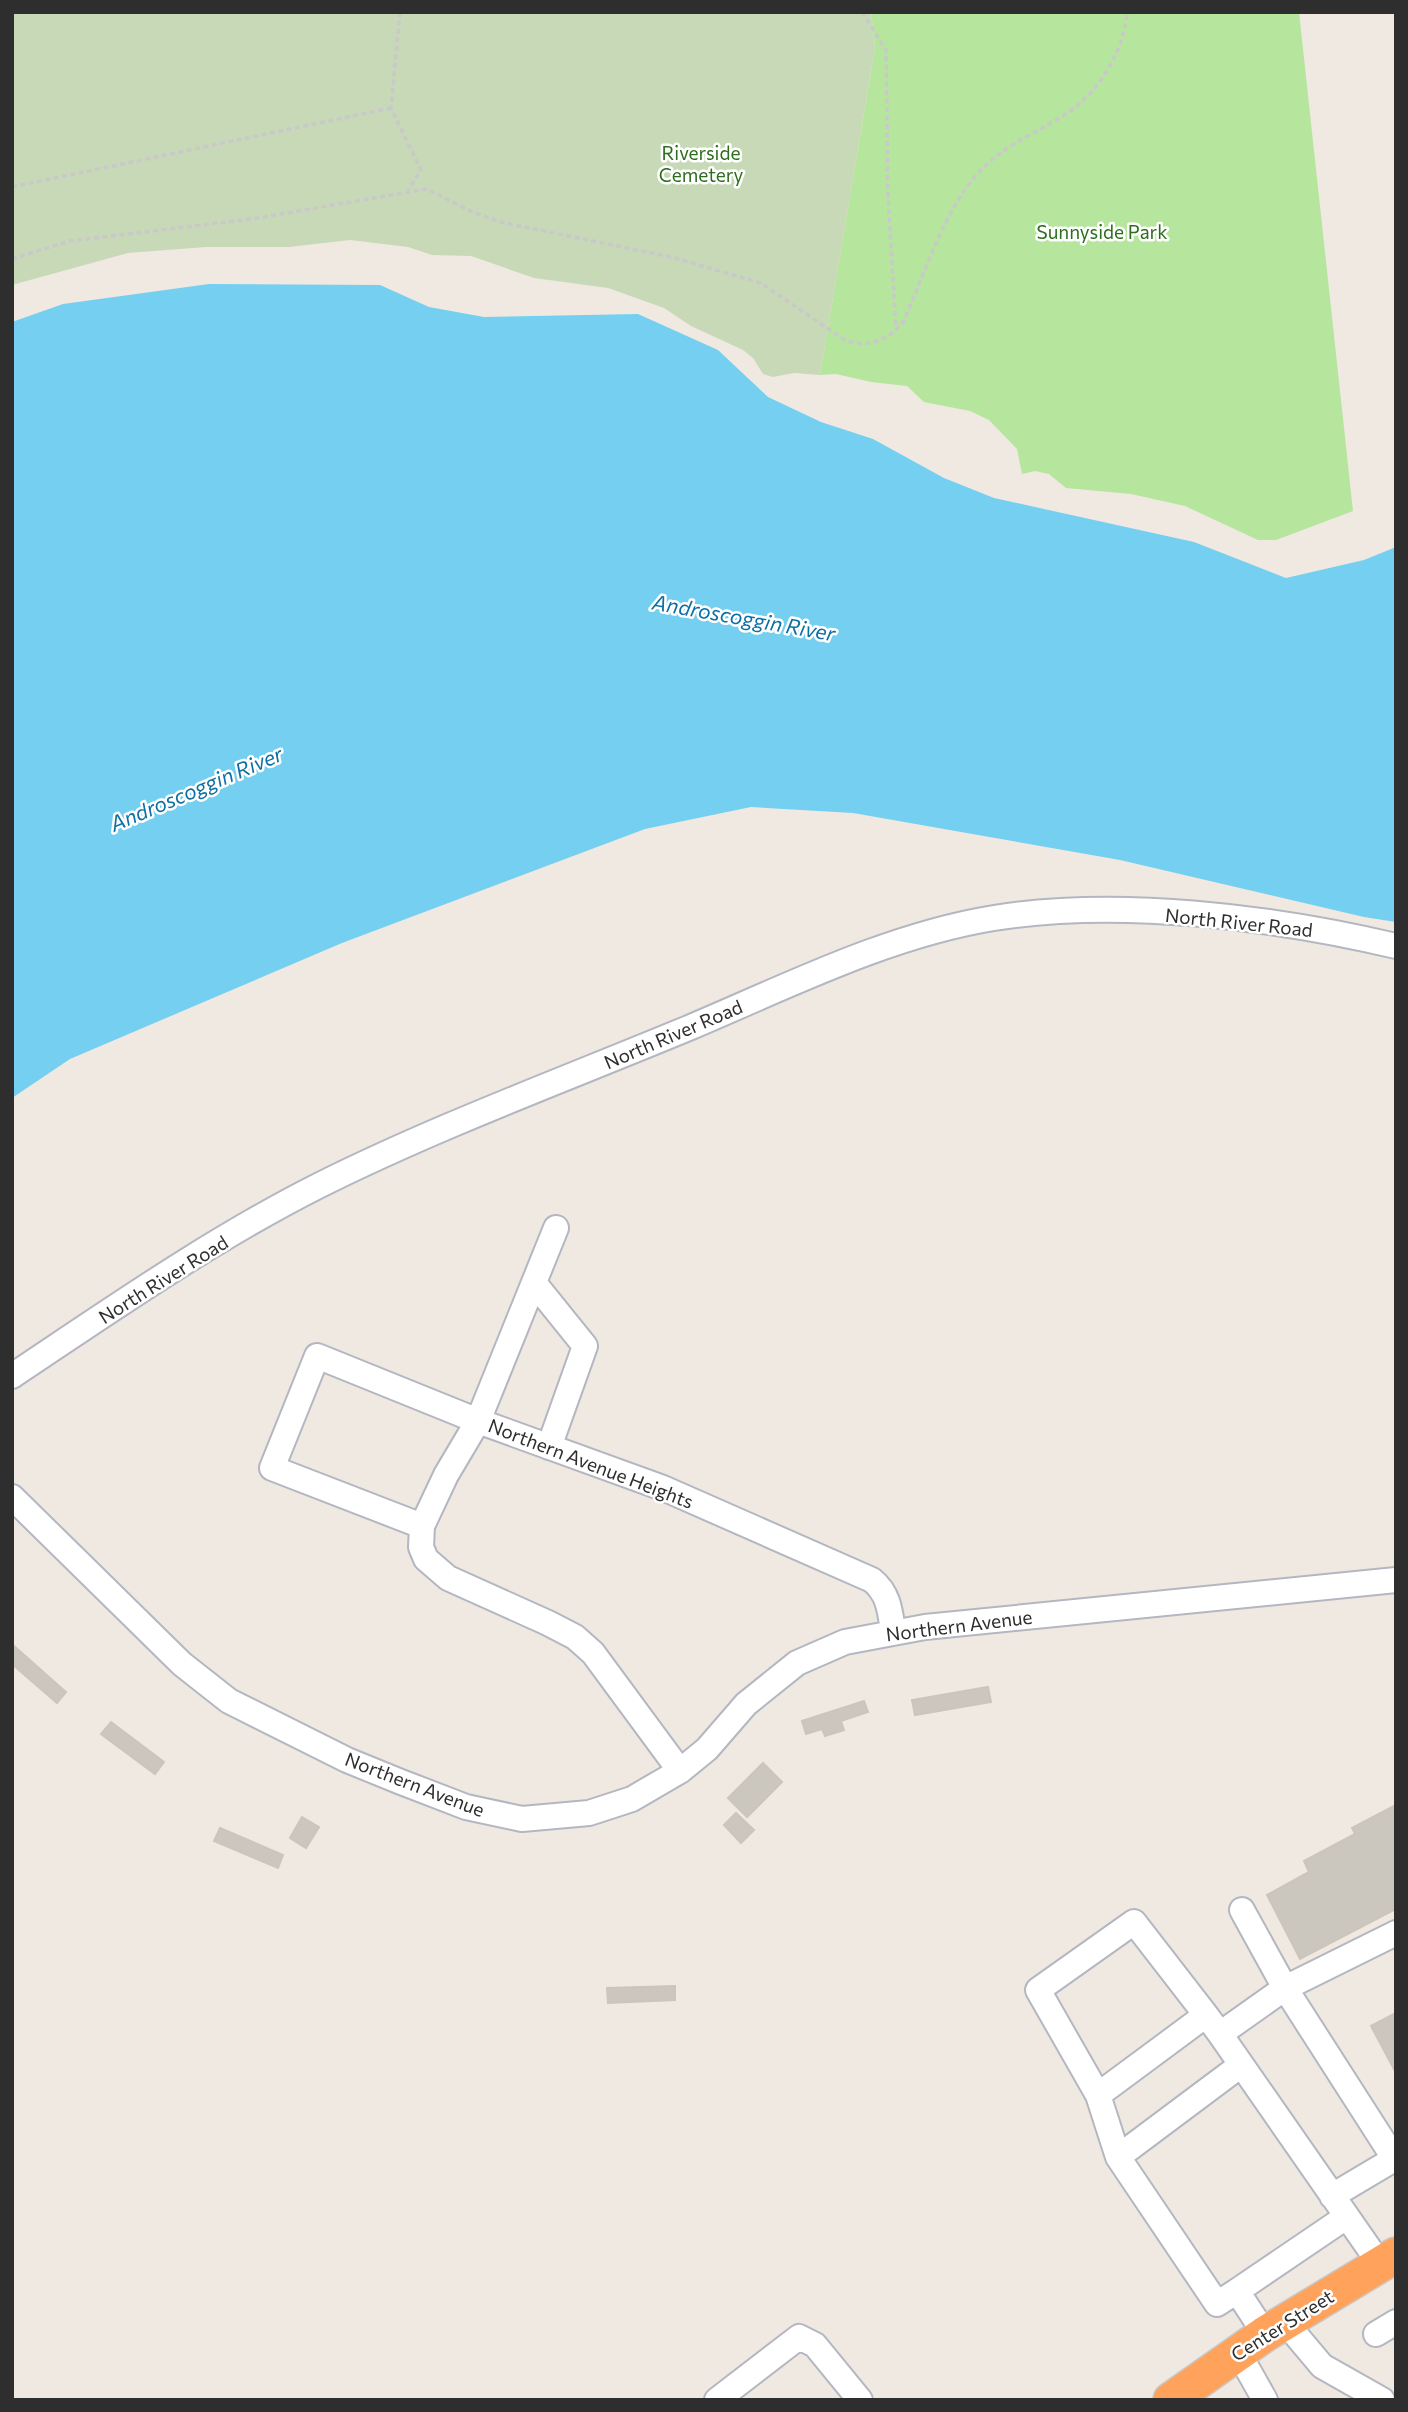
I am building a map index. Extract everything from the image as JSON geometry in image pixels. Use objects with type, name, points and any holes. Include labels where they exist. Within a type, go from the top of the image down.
[{"type":"highway","name":"Center Street","points":[[1171,2400],[1263,2336],[1388,2260]]},
{"type":"street","name":"North River Road","points":[[12,1376],[208,1249],[319,1186],[589,1069],[914,938],[993,919],[1083,910],[1263,922],[1396,946]]},
{"type":"street","points":[[556,1228],[478,1421],[317,1356],[272,1468],[422,1526],[421,1547],[434,1569],[566,1632],[593,1653],[680,1771]]},
{"type":"street","points":[[535,1284],[585,1346],[549,1447]]},
{"type":"street","name":"Northern Avenue Heights","points":[[422,1526],[446,1475],[478,1421],[663,1488],[872,1580],[881,1588],[888,1603],[893,1632]]},
{"type":"street","name":"Northern Avenue","points":[[12,1497],[206,1685],[280,1728],[401,1782],[478,1810],[533,1819],[589,1813],[632,1799],[680,1771],[707,1749],[746,1703],[797,1663],[845,1642],[893,1632],[1111,1606],[1396,1580]]},
{"type":"street","points":[[1242,1910],[1285,1988],[1395,2158],[1332,2196]]},
{"type":"street","points":[[1346,2217],[1217,2304],[1118,2157],[1098,2095],[1038,1990],[1134,1922],[1213,2025],[1346,2217],[1388,2260]]},
{"type":"street","points":[[1098,2095],[1213,2025],[1396,1933]]},
{"type":"street","points":[[1118,2157],[1241,2065]]},
{"type":"street","points":[[1237,2291],[1263,2336],[1265,2400]]},
{"type":"street","points":[[1263,2336],[1382,2400]]},
{"type":"street","points":[[717,2400],[799,2337],[815,2346],[860,2400]]},
{"type":"path","points":[[400,12],[391,108],[421,170],[406,193]]},
{"type":"path","points":[[862,12],[886,50],[888,195],[896,330]]},
{"type":"path","points":[[12,259],[70,241],[251,219],[427,189],[470,211],[500,222],[671,257],[761,283],[846,341],[862,344],[878,341],[904,322],[949,219],[968,185],[995,157],[1064,116],[1093,90],[1114,59],[1127,12]]},
{"type":"path","points":[[12,187],[391,108]]},
{"type":"green space","name":"Riverside Cemetery","points":[[12,12],[871,12],[875,47],[820,375],[794,373],[773,377],[763,374],[753,358],[743,350],[691,326],[664,308],[608,288],[534,278],[471,256],[432,255],[408,247],[350,240],[289,247],[206,247],[128,253],[12,285]]},
{"type":"green space","name":"Sunnyside Park","points":[[871,12],[1299,12],[1353,511],[1276,540],[1258,540],[1185,506],[1131,494],[1066,488],[1049,474],[1035,471],[1022,474],[1017,449],[989,420],[970,411],[924,402],[907,386],[836,374],[820,375],[875,47]]},
{"type":"water","name":"Androscoggin River","points":[[209,284],[380,285],[429,307],[484,317],[638,314],[718,350],[768,397],[821,422],[873,439],[944,478],[994,498],[1194,542],[1286,578],[1364,560],[1396,547],[1396,922],[1364,917],[1120,860],[853,813],[751,807],[645,829],[342,943],[70,1059],[12,1098],[12,322],[63,304]]},
{"type":"building","points":[[14,1646],[66,1692],[57,1703],[12,1664]]},
{"type":"building","points":[[988,1687],[991,1702],[915,1715],[912,1700]]},
{"type":"building","points":[[864,1701],[868,1712],[841,1721],[844,1730],[825,1736],[822,1729],[806,1734],[802,1721]]},
{"type":"building","points":[[111,1722],[164,1762],[155,1774],[101,1734]]},
{"type":"building","points":[[763,1763],[782,1782],[747,1817],[728,1798]]},
{"type":"building","points":[[1396,1805],[1396,1909],[1300,1959],[1267,1895],[1309,1872],[1304,1861],[1355,1834],[1352,1828]]},
{"type":"building","points":[[736,1813],[754,1830],[741,1843],[724,1825]]},
{"type":"building","points":[[302,1817],[319,1827],[306,1848],[290,1838]]},
{"type":"building","points":[[220,1828],[283,1855],[278,1868],[214,1841]]},
{"type":"building","points":[[675,1986],[675,2000],[608,2003],[607,1988]]},
{"type":"building","points":[[1396,2013],[1396,2073],[1371,2026]]}]
